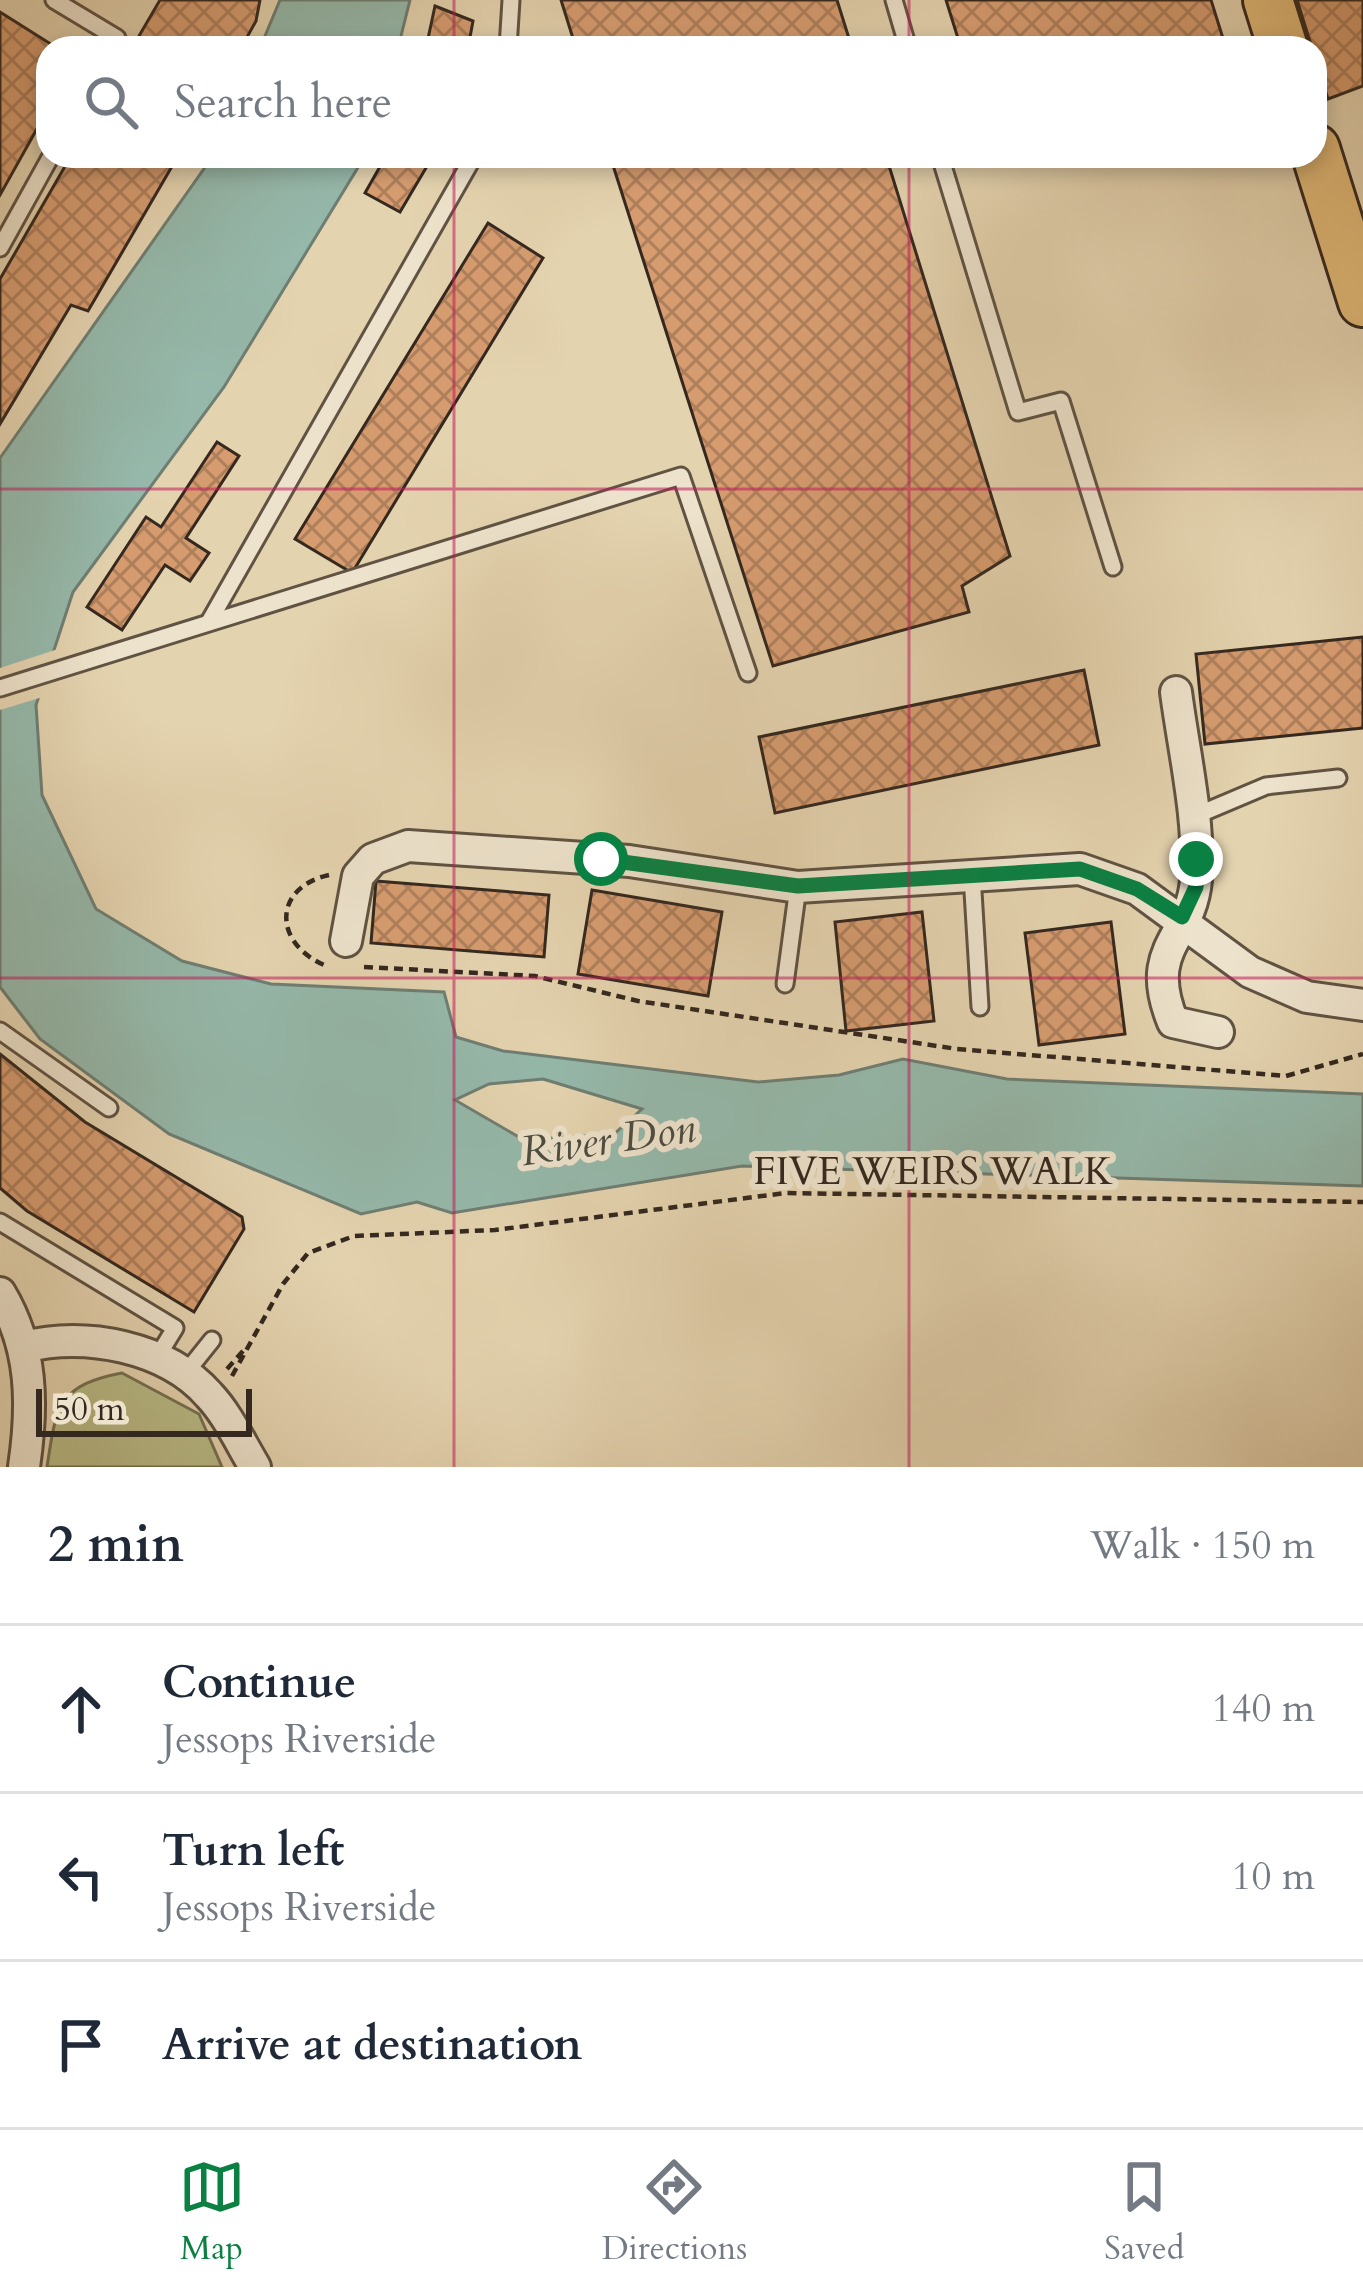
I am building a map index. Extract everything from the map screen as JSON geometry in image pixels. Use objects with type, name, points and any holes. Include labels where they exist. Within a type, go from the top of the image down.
[{"type":"main road","points":[[1268,0],[1279,36]]},
{"type":"main road","points":[[1321,168],[1363,302]]},
{"type":"street","points":[[1176,692],[1196,887],[1162,961],[1161,993],[1173,1022],[1218,1032]]},
{"type":"street","points":[[346,941],[358,877],[373,859],[408,846],[629,861],[798,886],[1080,869],[1137,889],[1182,917],[1250,972],[1307,997],[1363,1005]]},
{"type":"street","points":[[0,1293],[25,1347],[31,1414],[24,1467]]},
{"type":"street","points":[[25,1347],[82,1337],[184,1375],[209,1394],[256,1467]]},
{"type":"lane","points":[[54,0],[114,36]]},
{"type":"lane","points":[[509,36],[511,0]]},
{"type":"lane","points":[[894,0],[904,36]]},
{"type":"lane","points":[[0,248],[44,168]]},
{"type":"lane","points":[[209,622],[467,168]]},
{"type":"lane","points":[[944,168],[1018,412],[1061,400],[1113,567]]},
{"type":"lane","points":[[0,688],[681,476],[748,673]]},
{"type":"lane","points":[[1192,817],[1266,786],[1338,778]]},
{"type":"lane","points":[[971,872],[980,1007]]},
{"type":"lane","points":[[785,984],[798,886]]},
{"type":"lane","points":[[0,1031],[109,1108]]},
{"type":"lane","points":[[0,1222],[175,1328],[155,1361]]},
{"type":"lane","points":[[184,1375],[212,1340]]},
{"type":"path","points":[[358,877],[308,880],[293,895],[286,934],[298,954],[328,967],[535,976],[638,1001],[957,1049],[1286,1076],[1363,1054]]},
{"type":"path","name":"FIVE WEIRS WALK","points":[[248,1348],[229,1363],[220,1385],[238,1370],[283,1284],[308,1253],[354,1236],[495,1229],[786,1193],[1363,1202]]},
{"type":"green space","points":[[122,1373],[199,1414],[222,1467],[47,1467],[53,1429],[64,1402],[84,1384]]},
{"type":"water","points":[[280,0],[410,0],[401,36],[265,36]]},
{"type":"water","name":"River Don","points":[[205,168],[358,168],[224,387],[73,592],[36,705],[42,795],[96,909],[182,961],[271,984],[444,992],[456,1037],[503,1051],[758,1082],[839,1075],[903,1059],[1007,1079],[1363,1094],[1363,1186],[742,1166],[452,1213],[417,1202],[361,1214],[169,1134],[40,1039],[0,987],[0,458]],"holes":[[[543,1079],[642,1109],[614,1134],[524,1140],[455,1100],[489,1084]]]},
{"type":"pier","points":[[61,648],[46,696],[0,710],[0,668]]},
{"type":"building","points":[[160,0],[260,0],[248,36],[139,36]]},
{"type":"building","points":[[561,0],[837,0],[848,36],[572,36]]},
{"type":"building","points":[[946,0],[1211,0],[1222,36],[957,36]]},
{"type":"building","points":[[1297,0],[1363,0],[1363,86],[1328,99],[1327,36],[1308,36]]},
{"type":"building","points":[[435,6],[473,21],[470,36],[429,36]]},
{"type":"building","points":[[0,12],[38,36],[36,130],[0,195]]},
{"type":"building","points":[[64,168],[171,168],[88,311],[71,305],[0,424],[0,279]]},
{"type":"building","points":[[379,168],[426,168],[400,212],[365,193]]},
{"type":"building","points":[[614,168],[890,168],[1010,556],[962,586],[969,612],[773,666]]},
{"type":"building","points":[[488,223],[543,258],[352,573],[295,539]]},
{"type":"building","points":[[217,442],[239,456],[186,538],[209,553],[190,581],[165,565],[122,630],[87,607],[146,517],[161,527]]},
{"type":"building","points":[[1363,637],[1363,728],[1205,744],[1196,654]]},
{"type":"building","points":[[1084,670],[1099,745],[775,813],[759,737]]},
{"type":"building","points":[[376,881],[549,895],[544,957],[371,943]]},
{"type":"building","points":[[592,890],[722,912],[708,996],[578,974]]},
{"type":"building","points":[[922,912],[934,1021],[846,1031],[835,922]]},
{"type":"building","points":[[1111,922],[1125,1034],[1039,1045],[1025,933]]},
{"type":"building","points":[[0,1054],[85,1122],[242,1217],[244,1229],[194,1312],[27,1211],[0,1188]]},
{"type":"route","points":[[601,859],[798,886],[1080,869],[1137,889],[1182,917],[1196,887],[1196,859]]}]
